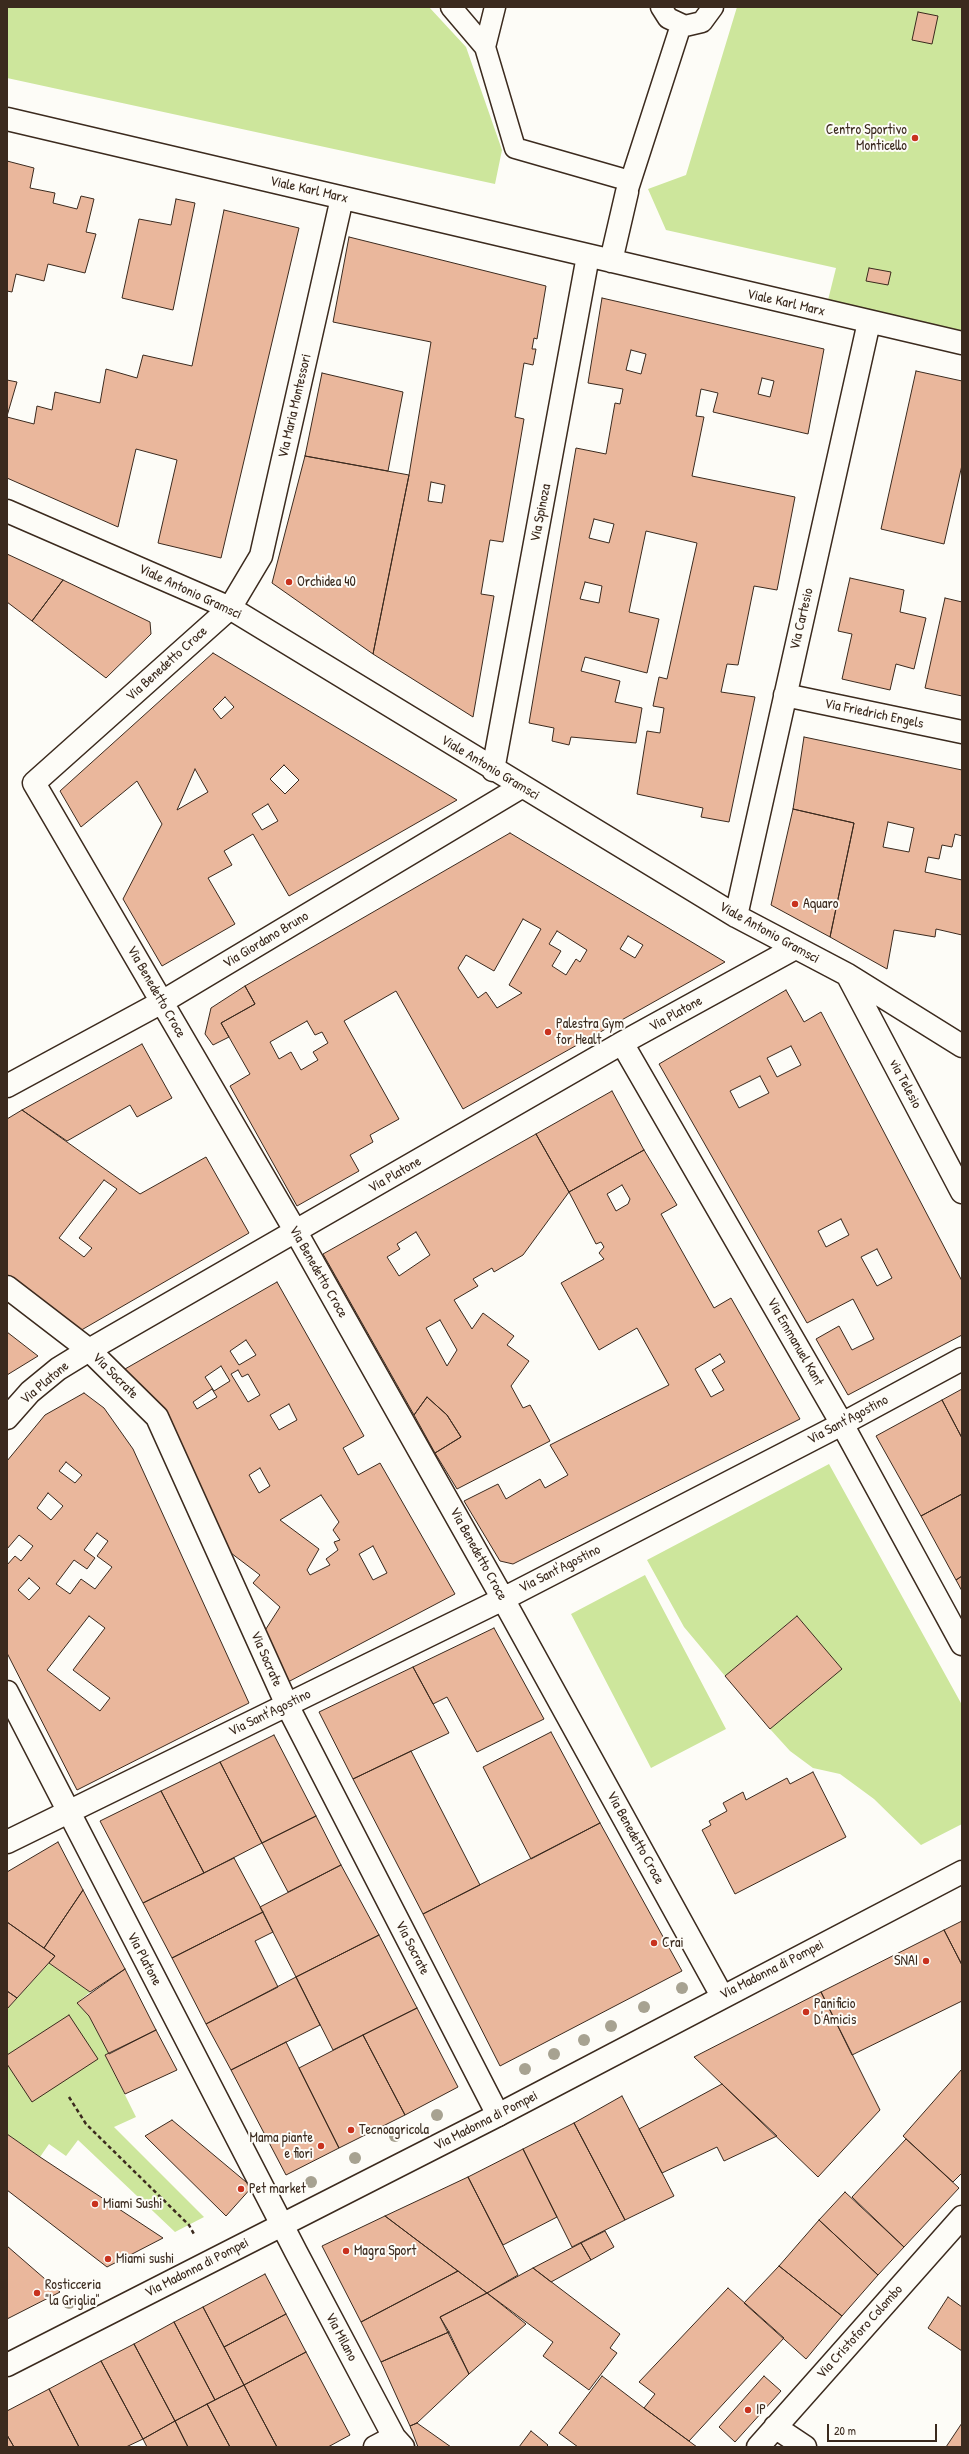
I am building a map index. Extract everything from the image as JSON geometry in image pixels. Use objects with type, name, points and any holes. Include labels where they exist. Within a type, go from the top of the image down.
[{"type":"street","name":"Viale Karl Marx","points":[[7,119],[962,343]]},
{"type":"street","points":[[611,261],[628,187]]},
{"type":"street","name":"Via Maria Montessori","points":[[230,608],[262,556],[342,198]]},
{"type":"street","name":"Via Spinoza","points":[[493,770],[588,256]]},
{"type":"street","name":"Via Cartesio","points":[[736,916],[869,322]]},
{"type":"street","name":"Viale Antonio Gramsci","points":[[7,511],[230,608],[493,770],[736,916],[848,975],[962,1046]]},
{"type":"street","name":"Via Benedetto Croce","points":[[230,608],[34,783],[296,1232],[503,1599],[722,1996]]},
{"type":"street","name":"Via Friedrich Engels","points":[[785,695],[962,732]]},
{"type":"street","name":"Via Giordano Bruno","points":[[7,1086],[162,1002],[521,787]]},
{"type":"street","name":"Via Platone","points":[[7,1418],[30,1392],[58,1369],[89,1350],[622,1043],[795,948]]},
{"type":"street","name":"via Telesio","points":[[848,975],[962,1192]]},
{"type":"street","name":"Via Emmanuel Kant","points":[[622,1043],[842,1424],[962,1644]]},
{"type":"street","name":"Via Socrate","points":[[7,1287],[89,1350],[157,1417],[287,1705],[498,2115]]},
{"type":"street","name":"Via Sant'Agostino","points":[[7,1842],[503,1599],[842,1424],[962,1359]]},
{"type":"street","name":"Via Platone","points":[[7,1692],[68,1813],[283,2225]]},
{"type":"street","name":"Via Madonna di Pompei","points":[[7,2365],[498,2115],[722,1996],[962,1872]]},
{"type":"street","name":"Via Cristoforo Colombo","points":[[758,2447],[962,2217]]},
{"type":"street","name":"Via Milano","points":[[283,2225],[398,2442]]},
{"type":"street","points":[[775,2427],[805,2447]]},
{"type":"street","points":[[375,2447],[398,2442]]},
{"type":"lane","points":[[451,7],[485,47],[515,148],[628,187],[680,25]]},
{"type":"lane","points":[[485,47],[495,7]]},
{"type":"lane","points":[[661,7],[668,18],[680,25],[694,25],[702,22],[713,7]]},
{"type":"path","points":[[69,2097],[86,2124],[189,2225],[209,2262]]},
{"type":"green space","points":[[7,7],[429,7],[466,47],[502,150],[495,184],[7,78]]},
{"type":"green space","points":[[737,7],[962,7],[962,343],[825,312],[836,268],[666,230],[648,189],[686,175]]},
{"type":"green space","points":[[829,1464],[962,1705],[962,1824],[921,1845],[874,1799],[840,1774],[813,1768],[790,1751],[770,1729],[841,1669],[797,1616],[725,1676],[684,1627],[647,1560]]},
{"type":"green space","points":[[645,1575],[726,1729],[651,1768],[571,1614]]},
{"type":"green space","points":[[49,1963],[90,1992],[77,2003],[89,2016],[109,2054],[105,2055],[136,2117],[114,2127],[204,2217],[175,2232],[78,2140],[66,2156],[49,2144],[40,2157],[7,2134],[7,2009]]},
{"type":"building","points":[[918,12],[938,16],[932,44],[912,40]]},
{"type":"building","points":[[7,161],[34,168],[30,188],[55,193],[53,203],[77,209],[81,196],[94,199],[86,232],[96,234],[85,273],[48,264],[44,281],[16,274],[12,292],[7,291]]},
{"type":"building","points":[[176,199],[195,203],[173,310],[122,298],[139,219],[171,225]]},
{"type":"building","points":[[224,210],[299,228],[221,558],[158,543],[177,460],[136,449],[118,527],[7,478],[7,417],[34,424],[37,406],[52,410],[55,392],[100,403],[106,369],[137,378],[143,355],[192,366]]},
{"type":"building","points":[[349,237],[546,286],[537,339],[534,338],[532,349],[536,349],[533,365],[524,363],[515,417],[524,419],[503,542],[490,540],[481,594],[494,596],[473,717],[373,654],[409,475],[431,342],[333,322]],"holes":[[[431,482],[445,485],[442,503],[428,501]]]},
{"type":"building","points":[[869,268],[891,272],[888,285],[866,281]]},
{"type":"building","points":[[602,298],[824,349],[808,434],[713,412],[718,393],[701,389],[696,416],[704,417],[692,476],[795,497],[777,590],[754,586],[738,665],[727,664],[721,692],[755,697],[729,822],[701,817],[703,808],[637,794],[647,731],[660,733],[664,708],[653,706],[659,677],[667,679],[697,543],[646,531],[629,612],[659,619],[647,673],[585,657],[581,671],[620,681],[615,702],[642,708],[636,743],[571,737],[569,745],[552,741],[554,728],[529,723],[576,448],[606,454],[615,403],[620,404],[623,389],[588,383]],"holes":[[[631,350],[646,354],[641,374],[626,370]],[[762,378],[774,381],[770,397],[758,394]],[[594,519],[614,524],[609,543],[589,538]],[[585,582],[602,586],[599,603],[580,599]]]},
{"type":"building","points":[[916,371],[962,381],[962,465],[944,544],[881,529]]},
{"type":"building","points":[[322,373],[403,392],[388,471],[305,456]]},
{"type":"building","points":[[7,380],[17,382],[7,416]]},
{"type":"building","points":[[305,456],[409,475],[373,654],[272,583]]},
{"type":"building","points":[[7,554],[63,580],[32,621],[7,602]]},
{"type":"building","points":[[850,578],[904,590],[900,612],[926,618],[914,669],[896,664],[890,690],[842,679],[852,634],[838,631]]},
{"type":"building","points":[[63,580],[150,622],[151,634],[106,678],[32,621]]},
{"type":"building","points":[[945,598],[962,602],[962,696],[925,688]]},
{"type":"building","points":[[213,653],[457,800],[289,896],[253,834],[224,851],[232,865],[208,878],[235,924],[162,966],[123,899],[162,824],[137,781],[81,827],[60,791]],"holes":[[[225,697],[234,707],[221,719],[213,709]],[[284,765],[299,780],[285,794],[270,779]],[[195,769],[208,792],[177,810]],[[268,804],[278,821],[262,830],[252,814]]]},
{"type":"building","points":[[804,737],[962,770],[962,836],[955,834],[952,847],[942,845],[939,859],[928,857],[925,872],[962,880],[962,935],[936,929],[935,937],[894,930],[887,969],[830,937],[854,823],[793,809]],"holes":[[[888,822],[914,828],[909,852],[883,847]]]},
{"type":"building","points":[[793,809],[854,823],[830,937],[771,905]]},
{"type":"building","points":[[510,833],[725,962],[463,1109],[396,991],[344,1021],[399,1119],[370,1135],[373,1142],[350,1155],[359,1171],[297,1206],[230,1086],[250,1074],[221,1023],[255,1004],[245,986]],"holes":[[[523,919],[541,929],[509,985],[522,993],[497,1008],[486,992],[478,998],[458,968],[466,955],[494,971]],[[557,931],[587,950],[580,962],[576,959],[566,975],[552,966],[561,951],[549,944]],[[628,936],[643,945],[635,958],[620,949]],[[307,1021],[315,1035],[322,1032],[328,1043],[313,1052],[318,1060],[301,1070],[291,1052],[279,1059],[270,1042]]]},
{"type":"building","points":[[245,986],[255,1004],[221,1023],[229,1037],[213,1045],[205,1034],[211,1008]]},
{"type":"building","points":[[786,990],[804,1022],[821,1012],[962,1281],[962,1335],[848,1395],[816,1339],[839,1326],[852,1350],[874,1339],[853,1299],[807,1323],[659,1064]],"holes":[[[791,1046],[801,1065],[777,1077],[767,1058]],[[760,1076],[769,1093],[739,1108],[730,1091]],[[841,1219],[849,1235],[826,1247],[818,1231]],[[877,1249],[892,1278],[877,1286],[861,1257]]]},
{"type":"building","points":[[142,1044],[172,1098],[137,1117],[130,1105],[67,1141],[22,1110]]},
{"type":"building","points":[[612,1091],[644,1150],[569,1192],[536,1134]]},
{"type":"building","points":[[22,1110],[140,1194],[206,1157],[249,1233],[78,1332],[7,1277],[7,1119]],"holes":[[[104,1180],[117,1189],[79,1238],[92,1248],[84,1257],[59,1238]]]},
{"type":"building","points":[[536,1134],[569,1192],[523,1255],[494,1272],[492,1268],[473,1279],[478,1286],[454,1300],[472,1329],[483,1313],[514,1336],[507,1345],[529,1361],[511,1386],[523,1408],[530,1405],[550,1441],[457,1489],[435,1453],[461,1437],[447,1415],[427,1397],[414,1415],[323,1254]],"holes":[[[416,1232],[430,1255],[399,1276],[387,1257],[400,1249],[397,1244]],[[440,1320],[457,1350],[447,1366],[426,1328]]]},
{"type":"building","points":[[644,1150],[677,1205],[661,1214],[714,1308],[731,1298],[800,1419],[513,1564],[500,1561],[464,1501],[498,1484],[506,1499],[540,1479],[545,1488],[568,1475],[550,1445],[669,1385],[637,1328],[599,1350],[561,1283],[604,1259],[599,1253],[604,1247],[601,1242],[596,1244],[569,1192]],"holes":[[[622,1185],[630,1199],[628,1204],[616,1211],[607,1194]],[[720,1354],[725,1362],[712,1370],[724,1390],[711,1397],[695,1369]]]},
{"type":"building","points":[[277,1282],[364,1436],[343,1448],[358,1475],[380,1463],[455,1594],[288,1682],[264,1632],[280,1607],[253,1583],[260,1575],[227,1550],[165,1414],[152,1396],[125,1369]],"holes":[[[246,1340],[256,1355],[239,1365],[230,1351]],[[221,1366],[230,1381],[214,1391],[205,1377]],[[238,1370],[242,1377],[248,1374],[260,1395],[248,1402],[231,1374]],[[212,1389],[217,1397],[197,1409],[193,1402]],[[289,1404],[297,1420],[279,1430],[270,1415]],[[260,1468],[270,1486],[259,1493],[249,1475]],[[321,1495],[339,1522],[333,1530],[340,1540],[334,1542],[338,1550],[326,1559],[330,1565],[310,1575],[307,1570],[319,1549],[280,1520]],[[373,1546],[387,1573],[373,1580],[359,1554]]]},
{"type":"building","points":[[7,1332],[38,1356],[7,1375]]},
{"type":"building","points":[[962,1389],[962,1438],[942,1400]]},
{"type":"building","points":[[84,1393],[104,1408],[133,1449],[249,1703],[77,1790],[7,1653],[7,1565],[15,1556],[21,1561],[33,1546],[19,1535],[7,1549],[7,1461],[45,1415]],"holes":[[[66,1462],[82,1475],[75,1483],[59,1471]],[[48,1493],[63,1506],[51,1520],[37,1508]],[[97,1533],[108,1541],[97,1556],[112,1567],[95,1589],[81,1579],[70,1594],[56,1584],[74,1560],[87,1569],[95,1558],[84,1550]],[[29,1578],[40,1588],[29,1600],[18,1590]],[[89,1616],[105,1628],[73,1670],[110,1698],[100,1711],[47,1670]]]},
{"type":"building","points":[[427,1397],[447,1415],[461,1437],[435,1453],[414,1415]]},
{"type":"building","points":[[942,1400],[962,1438],[962,1494],[921,1516],[876,1436]]},
{"type":"building","points":[[962,1494],[962,1576],[956,1580],[921,1516]]},
{"type":"building","points":[[962,1576],[962,1591],[956,1580]]},
{"type":"building","points":[[797,1616],[842,1669],[770,1729],[725,1676]]},
{"type":"building","points":[[494,1628],[544,1719],[477,1752],[447,1697],[433,1704],[413,1667]]},
{"type":"building","points":[[413,1667],[449,1733],[353,1779],[319,1712]]},
{"type":"building","points":[[551,1732],[600,1823],[531,1859],[483,1767]]},
{"type":"building","points":[[274,1735],[316,1816],[262,1843],[220,1762]]},
{"type":"building","points":[[411,1751],[480,1885],[423,1914],[353,1779]]},
{"type":"building","points":[[220,1762],[262,1843],[204,1873],[161,1791]]},
{"type":"building","points":[[813,1772],[846,1837],[735,1894],[702,1830],[711,1825],[709,1821],[727,1811],[723,1803],[743,1792],[746,1800],[787,1778],[790,1784]]},
{"type":"building","points":[[161,1791],[204,1873],[143,1903],[100,1821]]},
{"type":"building","points":[[316,1816],[341,1865],[288,1892],[262,1843]]},
{"type":"building","points":[[600,1823],[682,1971],[500,2066],[423,1914]]},
{"type":"building","points":[[58,1842],[83,1890],[44,1948],[7,1922],[7,1872]]},
{"type":"building","points":[[234,1858],[263,1912],[172,1958],[143,1903]]},
{"type":"building","points":[[341,1865],[379,1935],[296,1977],[260,1907]]},
{"type":"building","points":[[83,1890],[125,1969],[90,1992],[49,1963],[55,1956],[44,1948]]},
{"type":"building","points":[[263,1912],[273,1932],[255,1941],[278,1987],[206,2024],[172,1958]]},
{"type":"building","points":[[962,1921],[962,1965],[944,1930]]},
{"type":"building","points":[[7,1922],[55,1956],[17,1998],[7,1991]]},
{"type":"building","points":[[944,1930],[962,1965],[962,2001],[852,2055],[821,1992]]},
{"type":"building","points":[[379,1935],[417,2008],[333,2050],[296,1977]]},
{"type":"building","points":[[125,1969],[156,2030],[109,2054],[89,2016],[77,2003]]},
{"type":"building","points":[[296,1977],[320,2025],[231,2070],[206,2024]]},
{"type":"building","points":[[7,1991],[17,1998],[7,2009]]},
{"type":"building","points":[[821,1992],[880,2110],[818,2177],[694,2057]]},
{"type":"building","points":[[417,2008],[458,2087],[405,2115],[363,2035]]},
{"type":"building","points":[[69,2015],[98,2059],[32,2102],[7,2064],[7,2055]]},
{"type":"building","points":[[156,2030],[177,2070],[125,2094],[105,2055]]},
{"type":"building","points":[[363,2035],[405,2115],[339,2148],[299,2068]]},
{"type":"building","points":[[286,2042],[339,2148],[286,2175],[231,2070]]},
{"type":"building","points":[[962,2069],[962,2173],[953,2182],[903,2136]]},
{"type":"building","points":[[722,2084],[777,2136],[724,2161],[717,2147],[662,2173],[639,2129]]},
{"type":"building","points":[[622,2096],[674,2196],[625,2220],[574,2123]]},
{"type":"building","points":[[172,2120],[252,2187],[226,2216],[145,2136]]},
{"type":"building","points":[[574,2123],[625,2220],[572,2247],[523,2149]]},
{"type":"building","points":[[7,2134],[163,2238],[107,2267],[7,2190]]},
{"type":"building","points":[[906,2139],[959,2188],[904,2247],[852,2197]]},
{"type":"building","points":[[523,2149],[557,2217],[503,2245],[468,2177]]},
{"type":"building","points":[[468,2177],[518,2275],[487,2293],[385,2216]]},
{"type":"building","points":[[845,2192],[904,2247],[878,2275],[819,2220]]},
{"type":"building","points":[[385,2216],[458,2271],[361,2322],[322,2246]]},
{"type":"building","points":[[819,2220],[878,2275],[842,2316],[779,2266]]},
{"type":"building","points":[[605,2231],[614,2247],[591,2260],[581,2243]]},
{"type":"building","points":[[581,2243],[591,2260],[551,2282],[533,2268]]},
{"type":"building","points":[[7,2246],[60,2292],[7,2319]]},
{"type":"building","points":[[779,2266],[842,2316],[806,2359],[744,2303]]},
{"type":"building","points":[[533,2268],[620,2334],[610,2348],[617,2353],[589,2390],[543,2356],[553,2342],[487,2293]]},
{"type":"building","points":[[458,2271],[487,2293],[440,2317],[449,2332],[381,2362],[361,2322]]},
{"type":"building","points":[[265,2274],[286,2314],[224,2347],[203,2307]]},
{"type":"building","points":[[728,2288],[784,2338],[689,2441],[644,2408],[655,2394],[639,2382]]},
{"type":"building","points":[[487,2293],[526,2324],[469,2374],[440,2317]]},
{"type":"building","points":[[948,2297],[962,2307],[962,2351],[928,2328]]},
{"type":"building","points":[[203,2307],[244,2385],[215,2400],[174,2322]]},
{"type":"building","points":[[286,2314],[306,2352],[244,2385],[224,2347]]},
{"type":"building","points":[[174,2322],[215,2400],[175,2421],[134,2344]]},
{"type":"building","points":[[449,2332],[469,2374],[417,2423],[410,2426],[381,2362]]},
{"type":"building","points":[[134,2344],[175,2421],[143,2439],[101,2361]]},
{"type":"building","points":[[306,2352],[350,2435],[328,2447],[277,2447],[244,2385]]},
{"type":"building","points":[[101,2361],[143,2439],[126,2447],[79,2447],[49,2389]]},
{"type":"building","points":[[602,2376],[697,2447],[578,2447],[559,2433]]},
{"type":"building","points":[[764,2376],[781,2391],[735,2442],[719,2427]]},
{"type":"building","points":[[244,2385],[277,2447],[230,2447],[207,2404]]},
{"type":"building","points":[[49,2389],[79,2447],[14,2447],[7,2435],[7,2411]]},
{"type":"building","points":[[207,2404],[230,2447],[188,2447],[175,2421]]},
{"type":"building","points":[[175,2421],[188,2447],[147,2447],[143,2439]]},
{"type":"building","points":[[417,2423],[451,2447],[418,2447],[410,2426]]},
{"type":"building","points":[[962,2423],[962,2447],[946,2447]]},
{"type":"building","points":[[531,2431],[548,2445],[546,2447],[519,2447]]},
{"type":"building","points":[[7,2435],[14,2447],[7,2447]]},
{"type":"place","name":"Centro Sportivo Monticello","points":[[915,138]]},
{"type":"place","name":"Orchidea 40","points":[[289,582]]},
{"type":"place","name":"Aquaro","points":[[795,904]]},
{"type":"place","name":"Palestra Gym for Healt","points":[[548,1032]]},
{"type":"place","name":"Crai","points":[[654,1943]]},
{"type":"place","name":"SNAI","points":[[926,1961]]},
{"type":"place","name":"Panificio D'Amicis","points":[[806,2012]]},
{"type":"place","name":"Tecnoagricola","points":[[351,2130]]},
{"type":"place","name":"Mama piante e fiori","points":[[321,2146]]},
{"type":"place","name":"Pet market","points":[[241,2189]]},
{"type":"place","name":"Miami Sushi","points":[[95,2204]]},
{"type":"place","name":"Magra Sport","points":[[346,2251]]},
{"type":"place","name":"Miami sushi","points":[[108,2259]]},
{"type":"place","name":"Rosticceria \"la Griglia\"","points":[[37,2293]]},
{"type":"place","name":"IP","points":[[748,2410]]}]
